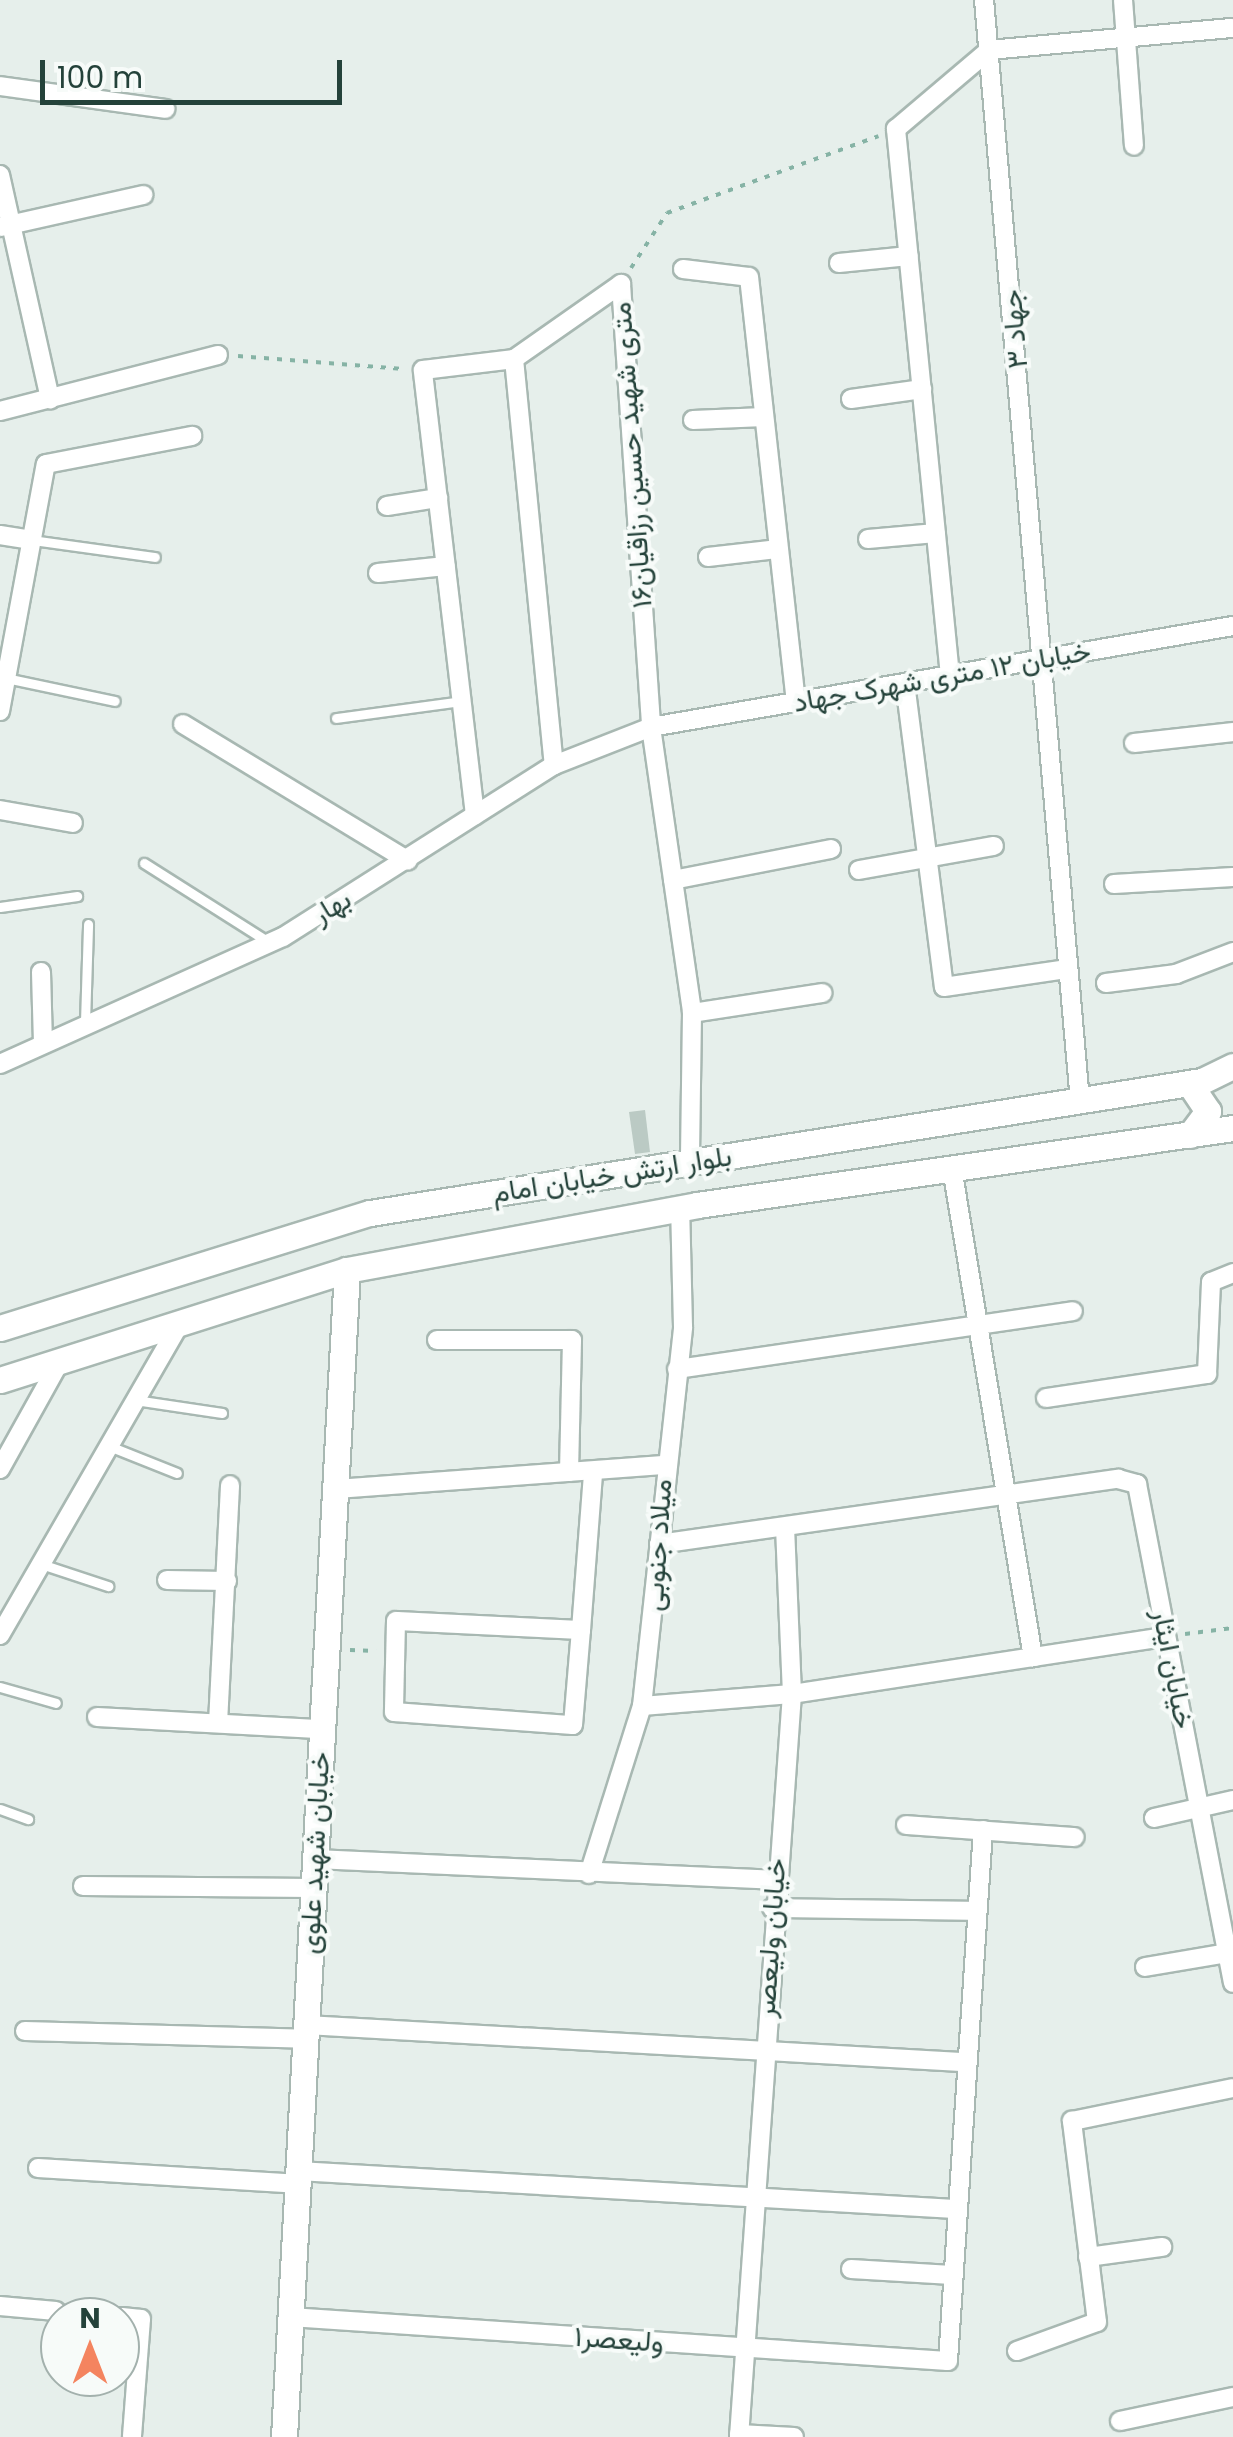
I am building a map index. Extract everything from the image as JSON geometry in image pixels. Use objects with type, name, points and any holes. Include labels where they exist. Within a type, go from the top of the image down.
[{"type":"main road","name":"بلوار ارتش خیابان امام","points":[[0,1328],[370,1213],[1189,1083],[1233,1066]]},
{"type":"main road","points":[[1189,1083],[1208,1111],[1190,1134]]},
{"type":"main road","name":"بلوار ارتش خیابان امام","points":[[0,1380],[347,1270],[680,1208],[1233,1128]]},
{"type":"main road","name":"خیابان شهید علوی","points":[[284,2437],[347,1270]]},
{"type":"street","name":"جهاد ۳","points":[[984,0],[1045,659],[1080,1101]]},
{"type":"street","points":[[1122,0],[1134,146]]},
{"type":"street","points":[[950,676],[896,129],[990,50],[1233,28]]},
{"type":"street","points":[[0,86],[165,109]]},
{"type":"street","points":[[0,175],[6,225],[50,399]]},
{"type":"street","points":[[6,225],[143,195]]},
{"type":"street","points":[[839,263],[909,256]]},
{"type":"street","points":[[683,268],[750,277],[796,702]]},
{"type":"street","name":"۱۶متری شهید حسین رزاقیان","points":[[422,370],[514,358],[621,284]]},
{"type":"street","name":"۱۶متری شهید حسین رزاقیان","points":[[621,284],[651,728],[692,1013],[690,1163]]},
{"type":"street","points":[[0,411],[218,354]]},
{"type":"street","points":[[514,358],[554,765]]},
{"type":"street","points":[[422,370],[475,815]]},
{"type":"street","points":[[851,399],[922,389]]},
{"type":"street","points":[[693,420],[764,417]]},
{"type":"street","points":[[0,711],[3,678],[46,464],[192,436]]},
{"type":"street","points":[[387,506],[438,498]]},
{"type":"street","points":[[868,539],[936,533]]},
{"type":"street","points":[[0,536],[32,540]]},
{"type":"street","points":[[708,557],[777,549]]},
{"type":"street","points":[[378,572],[446,566]]},
{"type":"street","name":"خیابان ۱۲ متری شهرک جهاد","points":[[651,728],[1233,626]]},
{"type":"street","points":[[905,683],[922,863],[944,987],[1068,969]]},
{"type":"street","points":[[183,724],[408,862]]},
{"type":"street","name":"بهار","points":[[0,1064],[84,1022],[270,943],[408,862],[554,765],[651,728]]},
{"type":"street","points":[[1134,743],[1233,732]]},
{"type":"street","points":[[0,810],[73,822]]},
{"type":"street","points":[[859,870],[922,863],[994,846]]},
{"type":"street","points":[[673,880],[831,849]]},
{"type":"street","points":[[1114,884],[1233,877]]},
{"type":"street","points":[[1106,983],[1176,974],[1233,952]]},
{"type":"street","points":[[42,972],[43,1043]]},
{"type":"street","points":[[692,1013],[822,992]]},
{"type":"street","points":[[952,1168],[1033,1658]]},
{"type":"street","name":"میلاد جنوبی","points":[[589,1874],[642,1706],[664,1465],[677,1369],[680,1208]]},
{"type":"street","points":[[1046,1398],[1206,1374],[1211,1282],[1233,1273]]},
{"type":"street","points":[[677,1369],[1073,1311]]},
{"type":"street","points":[[0,1635],[180,1323]]},
{"type":"street","points":[[438,1340],[572,1340],[569,1472]]},
{"type":"street","points":[[0,1470],[60,1361]]},
{"type":"street","points":[[335,1489],[569,1472],[593,1475],[664,1465]]},
{"type":"street","points":[[581,1630],[396,1621],[394,1712],[573,1725],[581,1630],[593,1475]]},
{"type":"street","name":"خیابان ایثار","points":[[1008,1496],[1137,1484],[1233,1983]]},
{"type":"street","points":[[218,1723],[230,1485]]},
{"type":"street","points":[[658,1544],[1008,1496]]},
{"type":"street","name":"خیابان ولیعصر","points":[[739,2435],[774,1880],[792,1694],[785,1527]]},
{"type":"street","points":[[167,1580],[227,1582]]},
{"type":"street","points":[[642,1706],[792,1694],[1166,1637]]},
{"type":"street","points":[[97,1717],[322,1730]]},
{"type":"street","points":[[1154,1818],[1233,1800]]},
{"type":"street","points":[[906,1825],[1075,1837]]},
{"type":"street","points":[[851,2269],[952,2275],[961,2062],[983,1830]]},
{"type":"street","points":[[315,1859],[774,1880]]},
{"type":"street","points":[[83,1886],[314,1888]]},
{"type":"street","points":[[772,1908],[975,1912]]},
{"type":"street","points":[[1145,1967],[1230,1953]]},
{"type":"street","points":[[25,2031],[306,2032],[765,2047],[961,2062]]},
{"type":"street","points":[[1017,2351],[1097,2322],[1072,2121],[1233,2088]]},
{"type":"street","points":[[38,2168],[955,2209]]},
{"type":"street","points":[[1088,2257],[1162,2246]]},
{"type":"street","name":"ولیعصر۱","points":[[290,2316],[948,2362],[952,2275]]},
{"type":"street","points":[[0,2306],[40,2310]]},
{"type":"street","points":[[132,2437],[135,2397]]},
{"type":"street","points":[[1120,2421],[1233,2397]]},
{"type":"street","points":[[739,2435],[794,2437]]},
{"type":"lane","points":[[32,540],[155,558]]},
{"type":"lane","points":[[3,678],[115,701]]},
{"type":"lane","points":[[336,718],[462,701]]},
{"type":"lane","points":[[144,864],[270,943]]},
{"type":"lane","points":[[0,907],[77,896]]},
{"type":"lane","points":[[84,1022],[88,924]]},
{"type":"lane","points":[[135,1400],[222,1413]]},
{"type":"lane","points":[[109,1446],[177,1473]]},
{"type":"lane","points":[[41,1564],[108,1586]]},
{"type":"lane","points":[[0,1687],[56,1703]]},
{"type":"lane","points":[[0,1809],[28,1819]]},
{"type":"path","points":[[621,284],[666,213],[896,129]]},
{"type":"path","points":[[218,354],[422,370]]},
{"type":"path","points":[[1166,1637],[1233,1628]]},
{"type":"path","points":[[326,1650],[396,1652]]},
{"type":"building","points":[[645,1110],[650,1152],[635,1154],[629,1112]]}]
